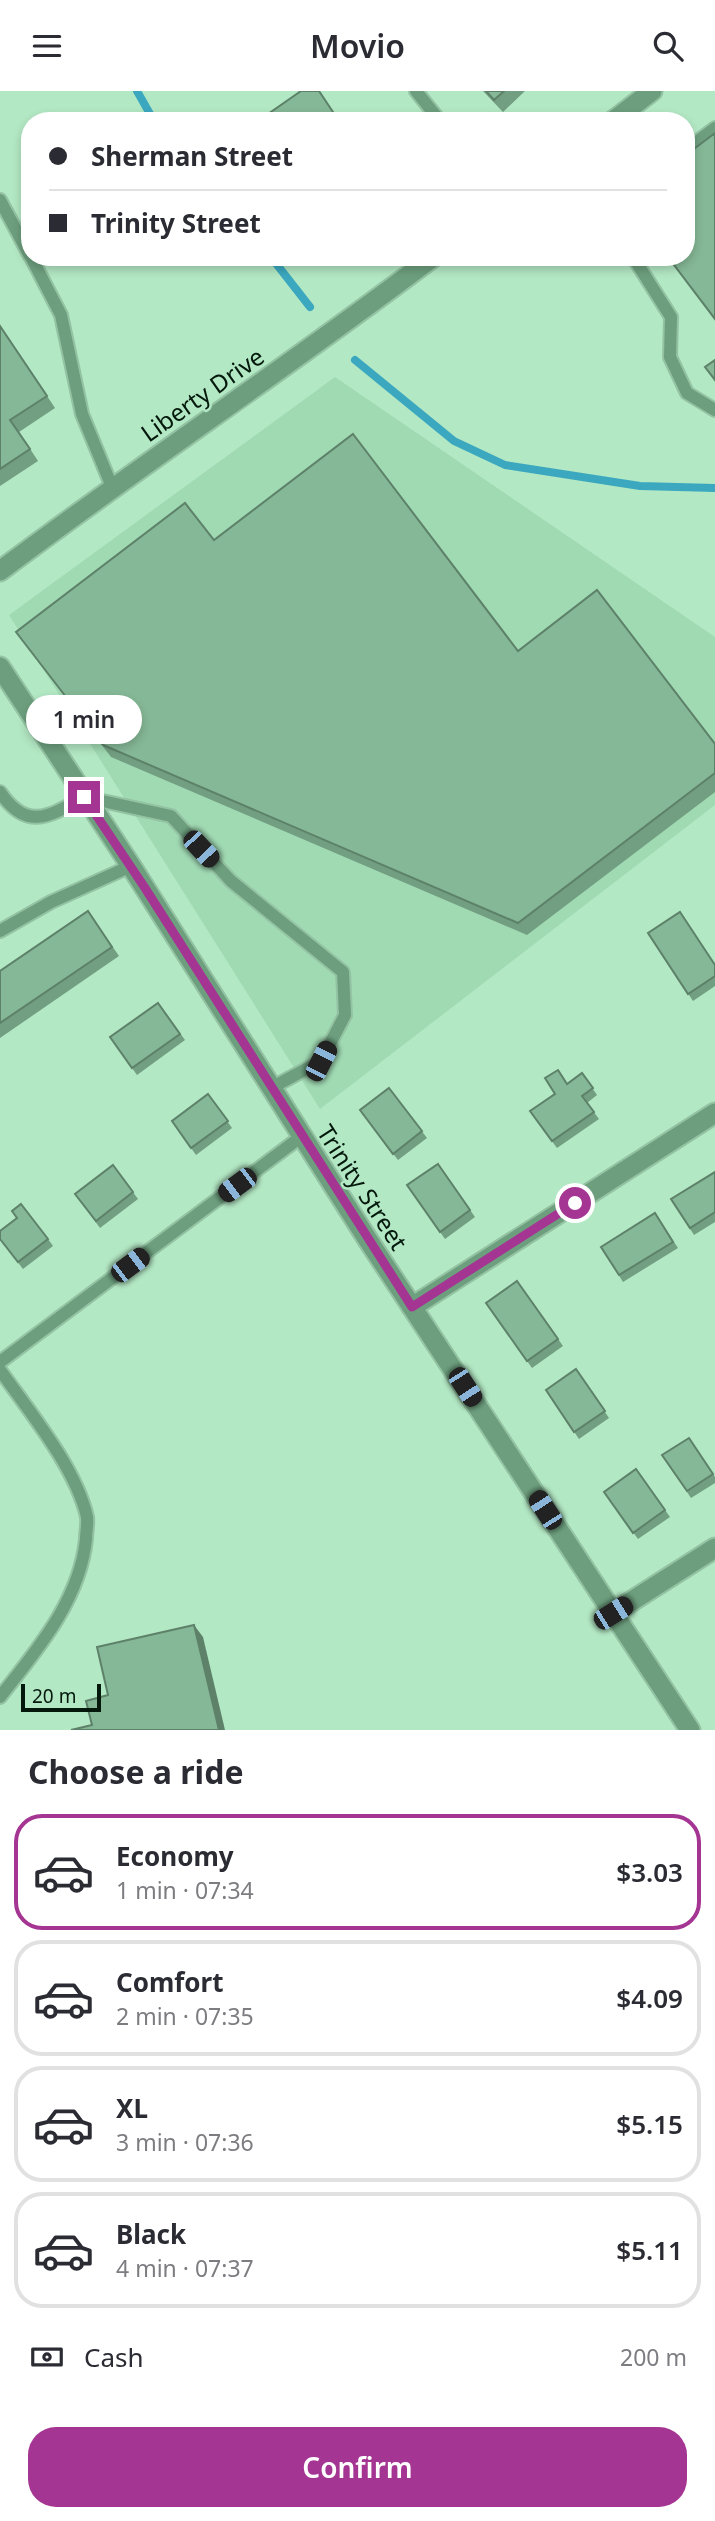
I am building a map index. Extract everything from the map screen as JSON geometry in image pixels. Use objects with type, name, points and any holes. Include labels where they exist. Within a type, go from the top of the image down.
[{"type":"street","points":[[625,112],[652,91]]},
{"type":"street","name":"Liberty Drive","points":[[0,572],[112,487],[345,325],[421,266]]},
{"type":"street","name":"Trinity Street","points":[[0,667],[131,866],[412,1307],[690,1730]]},
{"type":"street","points":[[412,1307],[715,1113]]},
{"type":"street","points":[[613,1613],[715,1548]]},
{"type":"lane","points":[[416,91],[433,112]]},
{"type":"lane","points":[[695,143],[715,128]]},
{"type":"lane","points":[[0,200],[21,240]]},
{"type":"lane","points":[[35,266],[61,315],[82,414],[112,487]]},
{"type":"lane","points":[[639,266],[671,317],[670,357],[687,393],[715,410]]},
{"type":"lane","points":[[0,792],[19,814],[33,818],[51,816],[84,797],[171,816],[231,881],[343,972],[345,1015],[321,1061],[271,1088]]},
{"type":"lane","points":[[0,931],[51,902],[131,866]]},
{"type":"lane","points":[[0,1362],[302,1136]]},
{"type":"lane","points":[[0,1370],[54,1448],[72,1479],[88,1519],[84,1556],[68,1600],[40,1646],[0,1697]]},
{"type":"shaded area","points":[[335,377],[715,637],[715,805],[320,1109],[9,615]]},
{"type":"building","points":[[301,91],[319,91],[333,112],[271,112]]},
{"type":"building","points":[[486,91],[504,91],[494,100]]},
{"type":"building","points":[[715,133],[715,319],[675,266],[695,266],[695,148]]},
{"type":"building","points":[[0,326],[47,396],[10,420],[30,449],[0,469]]},
{"type":"building","points":[[715,360],[715,380],[705,367]]},
{"type":"building","points":[[353,434],[518,651],[597,590],[715,744],[715,773],[518,923],[103,745],[16,632],[185,503],[214,540]]},
{"type":"building","points":[[88,911],[112,947],[0,1023],[0,971]]},
{"type":"building","points":[[680,912],[715,965],[715,976],[688,994],[648,933]]},
{"type":"building","points":[[158,1003],[180,1034],[132,1068],[110,1037]]},
{"type":"building","points":[[558,1070],[567,1084],[582,1073],[593,1088],[582,1096],[594,1112],[552,1141],[530,1111],[555,1094],[545,1078]]},
{"type":"building","points":[[389,1088],[422,1131],[393,1154],[360,1110]]},
{"type":"building","points":[[208,1094],[228,1121],[191,1148],[172,1121]]},
{"type":"building","points":[[438,1164],[470,1210],[440,1232],[407,1185]]},
{"type":"building","points":[[113,1165],[133,1192],[96,1221],[75,1194]]},
{"type":"building","points":[[715,1172],[715,1212],[690,1228],[671,1199]]},
{"type":"building","points":[[21,1204],[48,1239],[18,1262],[0,1239],[0,1231],[17,1218],[12,1211]]},
{"type":"building","points":[[655,1213],[673,1242],[619,1275],[601,1247]]},
{"type":"building","points":[[517,1281],[558,1339],[527,1361],[486,1303]]},
{"type":"building","points":[[576,1369],[605,1411],[574,1432],[546,1390]]},
{"type":"building","points":[[689,1438],[713,1474],[687,1491],[662,1455]]},
{"type":"building","points":[[636,1469],[665,1510],[633,1533],[604,1492]]},
{"type":"building","points":[[194,1625],[219,1730],[71,1730],[92,1725],[86,1701],[108,1695],[97,1647]]},
{"type":"waterway","points":[[137,91],[149,112]]},
{"type":"waterway","points":[[278,266],[310,307]]},
{"type":"waterway","points":[[355,360],[454,441],[505,465],[640,486],[715,488]]},
{"type":"route","points":[[84,797],[412,1307],[575,1203]]}]
